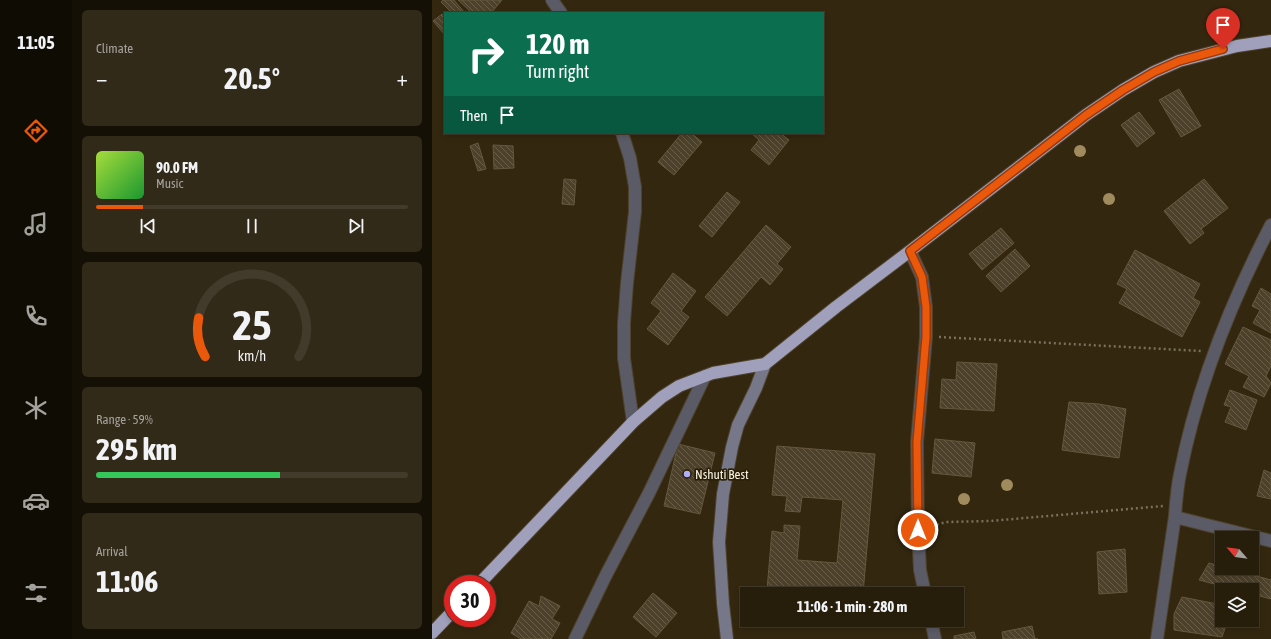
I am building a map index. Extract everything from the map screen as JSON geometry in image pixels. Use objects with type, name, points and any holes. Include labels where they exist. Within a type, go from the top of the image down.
[{"type":"highway","points":[[488,575],[633,422],[662,397],[679,386],[706,376],[765,364],[836,307],[1086,115],[1123,90],[1179,61],[1237,46],[1271,41]]},
{"type":"highway","points":[[432,633],[444,620]]},
{"type":"street","points":[[552,0],[560,12]]},
{"type":"street","points":[[622,134],[630,158],[635,187],[635,212],[627,283],[624,337],[624,358],[633,422]]},
{"type":"street","points":[[1157,639],[1180,475],[1202,386],[1228,316],[1256,253],[1271,225]]},
{"type":"street","points":[[910,251],[922,277],[926,307],[926,337],[917,442],[918,530],[920,570],[924,587]]},
{"type":"street","points":[[727,639],[722,604],[719,542],[723,494],[738,425],[756,388],[765,364]]},
{"type":"street","points":[[575,639],[706,376]]},
{"type":"street","points":[[1174,517],[1271,541]]},
{"type":"street","points":[[932,627],[935,639]]},
{"type":"path","points":[[926,337],[1214,351]]},
{"type":"path","points":[[946,522],[990,521],[1176,504]]},
{"type":"building","points":[[443,0],[454,0],[464,12],[451,12],[441,2]]},
{"type":"building","points":[[458,0],[502,0],[492,12],[471,12]]},
{"type":"building","points":[[442,14],[444,17],[444,34],[433,21]]},
{"type":"building","points":[[1179,89],[1201,126],[1181,137],[1159,100]]},
{"type":"building","points":[[1139,112],[1155,133],[1137,147],[1121,125]]},
{"type":"building","points":[[681,134],[692,134],[702,142],[674,175],[658,162]]},
{"type":"building","points":[[752,134],[781,134],[789,140],[769,165],[751,150],[759,140]]},
{"type":"building","points":[[478,143],[486,169],[478,171],[470,146]]},
{"type":"building","points":[[493,145],[513,146],[514,168],[494,169]]},
{"type":"building","points":[[564,179],[576,180],[574,205],[562,204]]},
{"type":"building","points":[[1204,179],[1228,208],[1201,229],[1204,233],[1190,244],[1164,211]]},
{"type":"building","points":[[727,192],[740,202],[712,237],[699,226]]},
{"type":"building","points":[[766,225],[791,247],[777,264],[783,269],[770,285],[761,277],[727,316],[705,297]]},
{"type":"building","points":[[1001,228],[1014,243],[982,270],[969,254]]},
{"type":"building","points":[[1015,249],[1030,266],[1001,292],[986,276]]},
{"type":"building","points":[[1135,250],[1200,284],[1193,298],[1200,302],[1182,337],[1119,303],[1127,289],[1117,284]]},
{"type":"building","points":[[673,273],[696,291],[681,311],[689,317],[668,345],[647,329],[661,311],[651,303]]},
{"type":"building","points":[[1261,288],[1271,294],[1271,333],[1253,323],[1260,310],[1252,306]]},
{"type":"building","points":[[1243,327],[1271,340],[1271,366],[1266,376],[1271,383],[1264,397],[1243,387],[1249,376],[1225,364]]},
{"type":"building","points":[[957,362],[997,364],[994,411],[940,408],[942,379],[956,380]]},
{"type":"building","points":[[1230,390],[1257,400],[1246,430],[1225,422],[1231,407],[1224,405]]},
{"type":"building","points":[[1069,402],[1099,404],[1126,409],[1119,458],[1062,450]]},
{"type":"building","points":[[935,439],[975,443],[971,477],[932,473]]},
{"type":"building","points":[[678,444],[715,453],[700,514],[664,506]]},
{"type":"building","points":[[777,446],[875,454],[864,587],[767,587],[772,531],[784,533],[784,525],[800,526],[797,560],[837,563],[843,500],[802,497],[800,512],[785,511],[787,496],[772,495]]},
{"type":"building","points":[[1264,470],[1271,473],[1271,499],[1257,496]]},
{"type":"building","points":[[1125,549],[1127,592],[1099,594],[1097,552]]},
{"type":"building","points":[[1209,563],[1215,565],[1215,575],[1253,575],[1271,580],[1271,599],[1259,596],[1259,583],[1215,583],[1215,584],[1199,580]]},
{"type":"building","points":[[653,593],[677,613],[656,637],[633,617]]},
{"type":"building","points":[[541,596],[560,606],[552,619],[560,623],[551,639],[521,639],[511,633],[529,601],[539,606]]},
{"type":"building","points":[[1182,597],[1215,604],[1215,627],[1226,627],[1222,637],[1174,630],[1174,614]]},
{"type":"building","points":[[1032,626],[1035,639],[1003,639],[1002,632]]},
{"type":"building","points":[[974,632],[976,639],[954,639],[954,636]]},
{"type":"place","name":"Nshuti Best","points":[[687,474]]},
{"type":"route","points":[[918,530],[917,442],[923,384],[926,307],[922,277],[910,251],[1086,115],[1123,90],[1154,72],[1179,61],[1223,49]]}]
